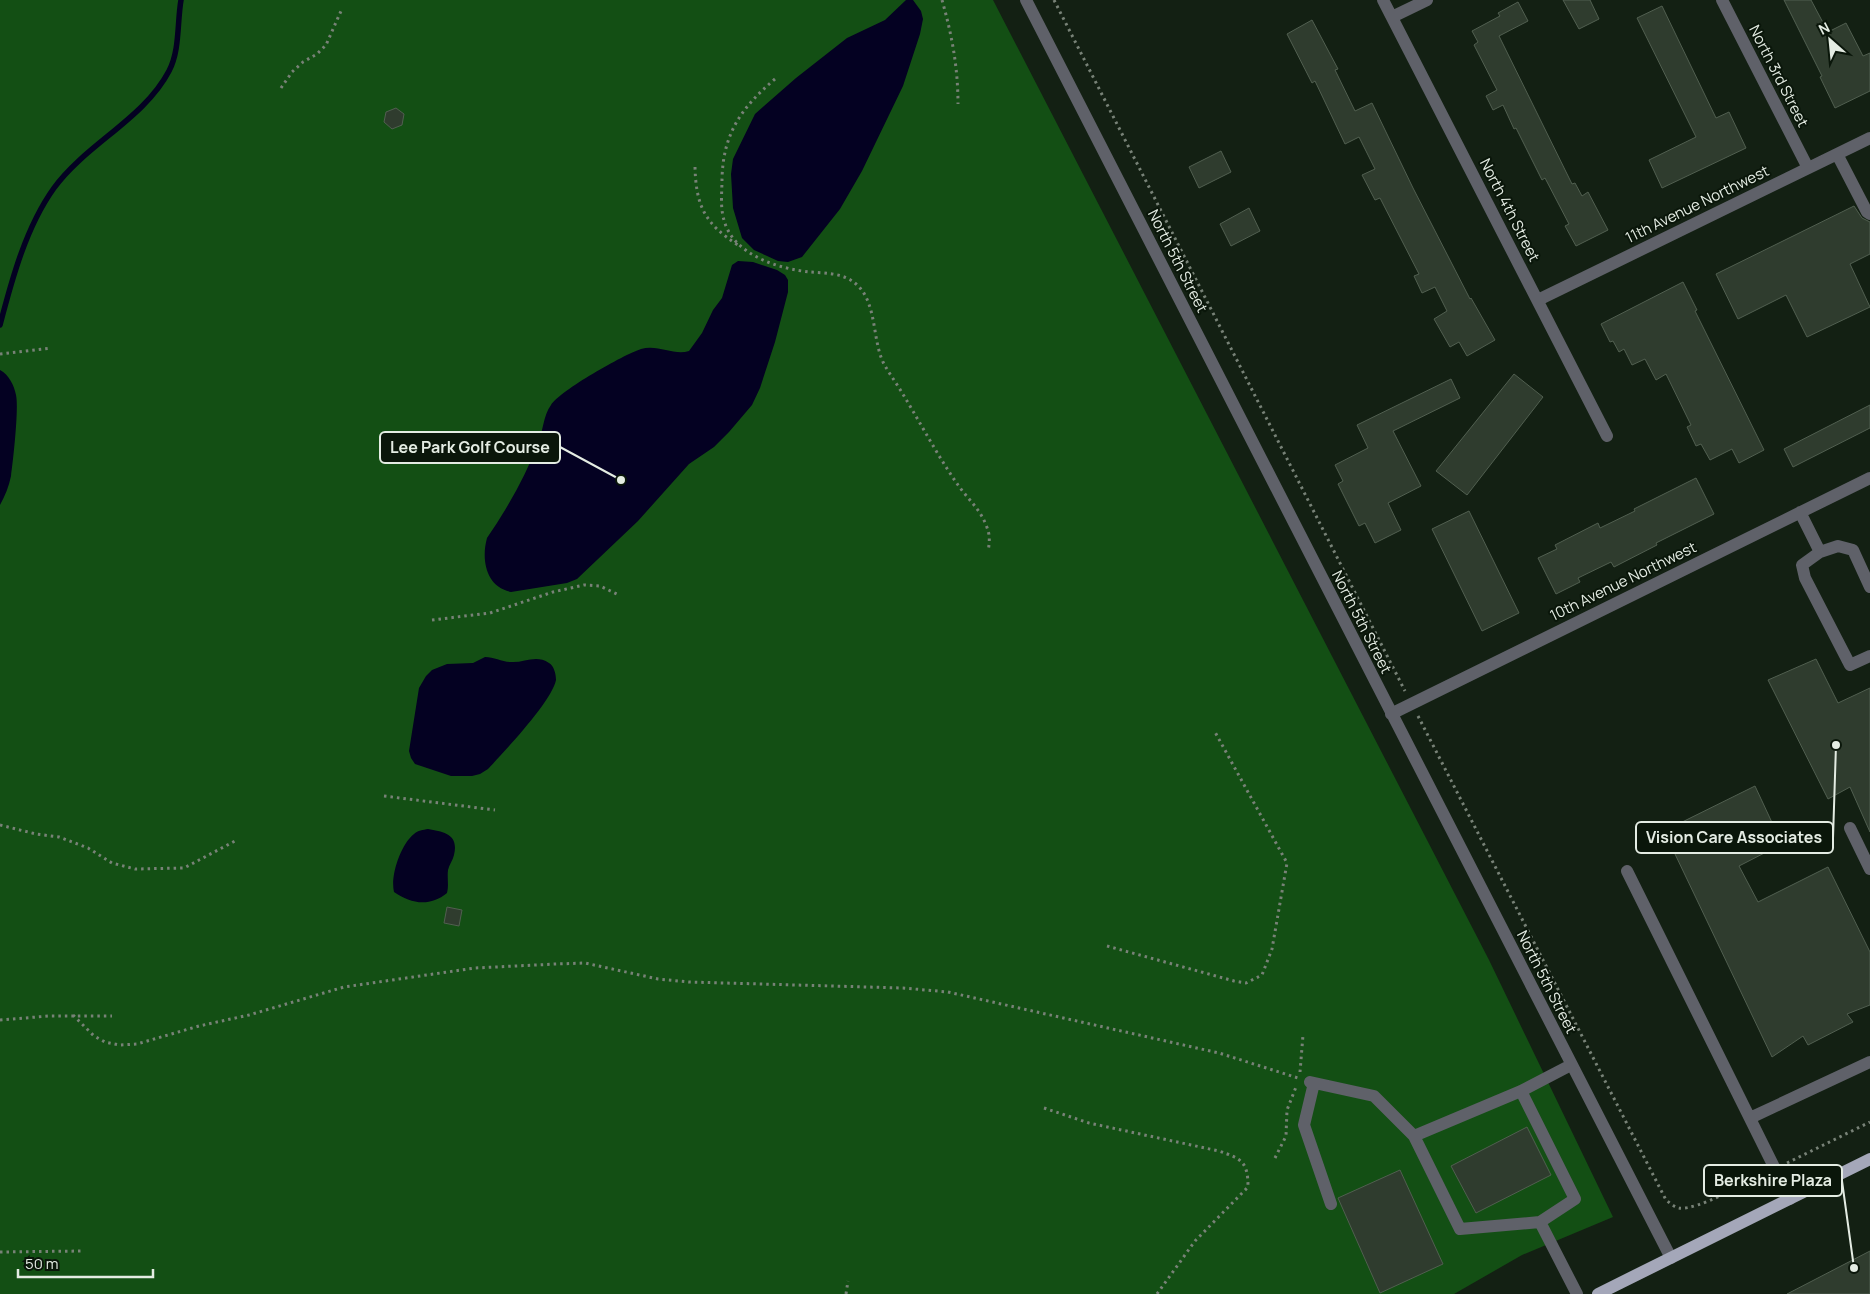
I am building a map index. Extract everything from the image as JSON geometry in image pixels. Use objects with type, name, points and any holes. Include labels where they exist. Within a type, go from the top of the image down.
[{"type":"main road","points":[[1598,1294],[1870,1159]]},
{"type":"street","name":"North 5th Street","points":[[1026,0],[1670,1258]]},
{"type":"street","name":"North 4th Street","points":[[1383,0],[1608,436]]},
{"type":"street","points":[[1392,17],[1427,0]]},
{"type":"street","name":"North 3rd Street","points":[[1722,0],[1808,168]]},
{"type":"street","name":"11th Avenue Northwest","points":[[1538,300],[1870,138]]},
{"type":"street","points":[[1837,154],[1867,212],[1870,214]]},
{"type":"street","name":"10th Avenue Northwest","points":[[1391,714],[1870,478]]},
{"type":"street","points":[[1800,512],[1820,552]]},
{"type":"street","points":[[1870,586],[1853,550],[1838,546],[1820,552],[1802,565],[1805,578],[1850,666],[1870,656]]},
{"type":"street","points":[[1850,828],[1870,869]]},
{"type":"street","points":[[1627,871],[1790,1199]]},
{"type":"street","points":[[1750,1118],[1870,1062]]},
{"type":"street","points":[[1414,1136],[1521,1091],[1571,1065]]},
{"type":"street","points":[[1331,1204],[1304,1125],[1308,1081],[1374,1096],[1414,1136],[1460,1229],[1540,1222],[1575,1199],[1521,1091]]},
{"type":"street","points":[[1540,1222],[1577,1294]]},
{"type":"path","points":[[942,0],[952,34],[958,74],[958,104]]},
{"type":"path","points":[[281,88],[292,72],[303,62],[318,54],[326,45],[341,11]]},
{"type":"path","points":[[739,246],[724,222],[722,211],[722,174],[728,143],[737,119],[753,98],[775,79]]},
{"type":"path","points":[[695,167],[696,187],[700,203],[708,220],[721,234],[766,261],[797,270],[834,274],[850,278],[858,286],[869,303],[876,339],[883,362],[958,485],[982,516],[990,538],[988,551]]},
{"type":"path","points":[[0,354],[52,348]]},
{"type":"path","points":[[432,620],[490,613],[584,584],[600,586],[619,595]]},
{"type":"path","points":[[1107,946],[1234,981],[1246,983],[1262,975],[1272,949],[1288,863],[1215,732]]},
{"type":"path","points":[[384,796],[495,810]]},
{"type":"path","points":[[0,825],[36,834],[58,837],[88,848],[112,863],[135,869],[161,870],[184,868],[235,841]]},
{"type":"path","points":[[73,1015],[94,1036],[106,1042],[119,1045],[136,1044],[344,987],[475,968],[585,963],[658,979],[903,988],[948,992],[1219,1053],[1308,1081]]},
{"type":"path","points":[[0,1020],[73,1015],[112,1016]]},
{"type":"path","points":[[1275,1158],[1286,1136],[1287,1110],[1308,1081],[1303,1035]]},
{"type":"path","points":[[1044,1108],[1089,1123],[1220,1150],[1238,1158],[1245,1165],[1248,1172],[1248,1187],[1195,1241],[1157,1294]]},
{"type":"path","points":[[0,1252],[83,1251]]},
{"type":"path","points":[[846,1294],[848,1281]]},
{"type":"green space","points":[[0,0],[993,0],[1489,960],[1613,1217],[1522,1255],[1454,1294],[0,1294]]},
{"type":"water","points":[[906,0],[913,0],[921,11],[923,19],[920,34],[903,86],[862,171],[840,209],[802,257],[788,262],[778,261],[754,250],[742,238],[733,208],[731,174],[733,159],[755,114],[796,78],[847,38],[885,20]]},
{"type":"water","points":[[738,261],[753,262],[777,270],[785,275],[788,280],[788,292],[775,342],[760,388],[752,405],[714,447],[689,464],[638,521],[577,579],[567,583],[511,592],[496,585],[487,571],[485,563],[487,538],[527,469],[538,444],[546,414],[551,405],[567,391],[593,374],[641,349],[654,348],[678,352],[689,351],[702,333],[713,310],[722,298],[732,265]]},
{"type":"water","points":[[0,370],[8,377],[14,388],[17,411],[11,476],[7,491],[0,505]]},
{"type":"water","points":[[485,657],[511,662],[535,659],[544,660],[551,664],[555,673],[556,680],[553,689],[537,713],[515,739],[488,769],[480,774],[451,776],[415,764],[409,751],[419,688],[426,676],[432,670],[447,664],[473,663]]},
{"type":"water","points":[[428,829],[449,835],[454,842],[455,848],[448,870],[447,893],[434,900],[420,902],[400,896],[394,892],[393,885],[395,869],[405,845],[417,832]]},
{"type":"building","points":[[1563,0],[1590,0],[1599,19],[1579,29]]},
{"type":"building","points":[[1784,0],[1811,0],[1828,32],[1846,23],[1863,56],[1870,53],[1870,91],[1835,108],[1820,77],[1822,76]]},
{"type":"building","points":[[1518,2],[1528,21],[1499,36],[1572,184],[1575,183],[1582,196],[1588,192],[1608,230],[1576,246],[1565,226],[1569,224],[1545,178],[1542,180],[1503,105],[1493,110],[1486,96],[1497,90],[1474,45],[1478,42],[1472,31],[1500,16],[1498,13]]},
{"type":"building","points":[[1662,6],[1716,118],[1729,112],[1746,148],[1662,188],[1649,160],[1696,137],[1637,18]]},
{"type":"building","points":[[1312,20],[1338,69],[1335,70],[1355,111],[1372,103],[1470,299],[1495,340],[1467,356],[1459,342],[1450,347],[1434,319],[1447,311],[1435,287],[1422,293],[1414,276],[1419,274],[1380,198],[1375,200],[1362,175],[1375,169],[1359,137],[1345,144],[1315,81],[1312,83],[1287,34]]},
{"type":"building","points":[[396,108],[404,114],[402,125],[392,129],[384,122],[386,112]]},
{"type":"building","points":[[1221,151],[1231,172],[1199,188],[1189,167]]},
{"type":"building","points":[[1854,206],[1862,218],[1870,222],[1870,254],[1850,264],[1870,307],[1807,337],[1786,295],[1738,319],[1716,274]]},
{"type":"building","points":[[1249,208],[1260,231],[1231,246],[1220,224]]},
{"type":"building","points":[[1683,282],[1697,310],[1695,311],[1764,450],[1739,463],[1732,449],[1710,460],[1701,444],[1696,446],[1687,427],[1691,425],[1666,374],[1656,380],[1645,359],[1632,365],[1624,349],[1619,352],[1613,341],[1610,342],[1601,324]]},
{"type":"building","points":[[1514,374],[1543,397],[1467,495],[1436,471]]},
{"type":"building","points":[[1451,379],[1460,398],[1393,431],[1421,486],[1388,503],[1401,530],[1375,543],[1365,523],[1359,526],[1338,484],[1343,481],[1335,465],[1368,448],[1357,425]]},
{"type":"building","points":[[1870,405],[1870,428],[1793,467],[1784,449]]},
{"type":"building","points":[[1696,478],[1714,514],[1656,543],[1657,545],[1614,567],[1611,562],[1578,578],[1580,582],[1556,594],[1538,558],[1557,549],[1555,545],[1598,523],[1600,528]]},
{"type":"building","points":[[1469,511],[1519,613],[1482,631],[1432,529]]},
{"type":"building","points":[[1816,659],[1838,703],[1870,688],[1870,832],[1850,787],[1828,799],[1768,680]]},
{"type":"building","points":[[1755,786],[1782,844],[1739,866],[1758,902],[1828,867],[1870,952],[1870,1005],[1847,1014],[1853,1022],[1808,1045],[1803,1036],[1772,1057],[1664,831]]},
{"type":"building","points":[[447,907],[462,910],[459,926],[444,923]]},
{"type":"building","points":[[1527,1127],[1551,1175],[1476,1213],[1451,1166]]},
{"type":"building","points":[[1400,1170],[1443,1264],[1380,1293],[1338,1198]]},
{"type":"building","points":[[1870,1251],[1870,1294],[1787,1294]]},
{"type":"waterway","points":[[0,325],[21,254],[35,219],[44,203],[67,172],[130,118],[158,88],[169,71],[177,45],[181,0]]},
{"type":"place","name":"Lee Park Golf Course","points":[[621,480]]},
{"type":"place","name":"Vision Care Associates","points":[[1836,745]]},
{"type":"place","name":"Berkshire Plaza","points":[[1854,1268]]}]
